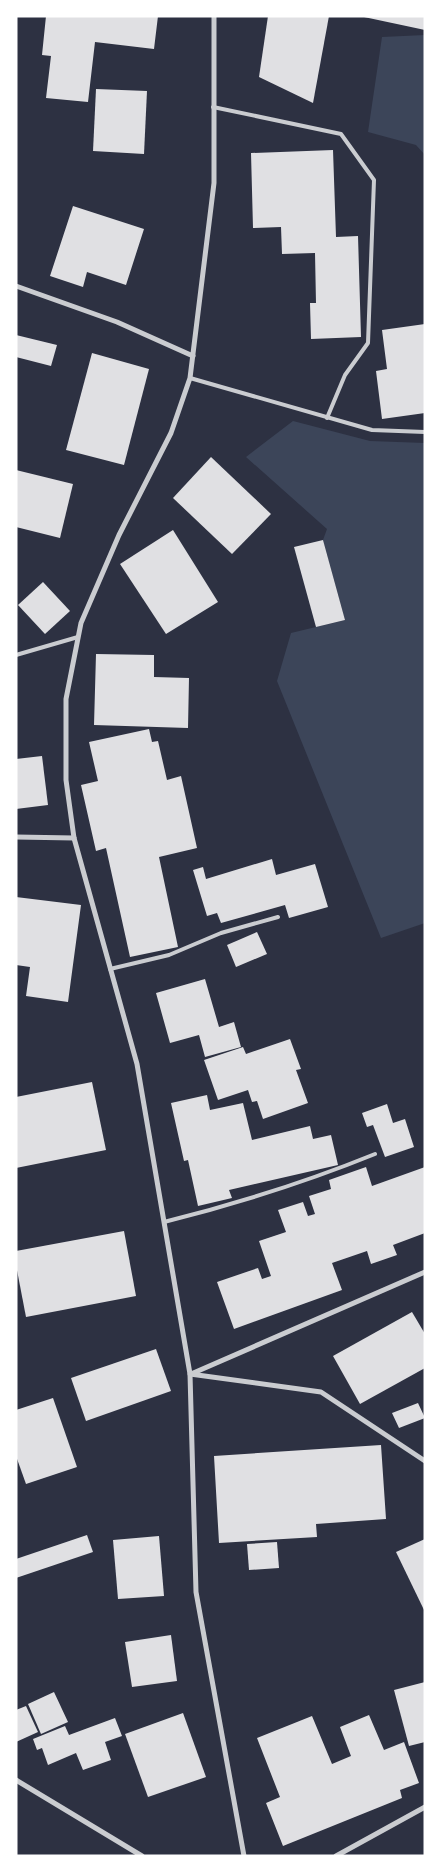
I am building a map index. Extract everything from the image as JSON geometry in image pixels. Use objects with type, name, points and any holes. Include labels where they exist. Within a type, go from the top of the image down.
[{"type":"street","points":[[214,16],[214,183],[190,378],[171,432],[119,536],[81,623],[66,699],[66,780],[74,838],[137,1064],[190,1374],[196,1592],[244,1856]]},
{"type":"street","points":[[16,286],[117,322],[193,356]]},
{"type":"street","points":[[16,837],[74,838]]},
{"type":"street","points":[[190,1374],[425,1272]]},
{"type":"street","points":[[190,1374],[320,1392],[425,1461]]},
{"type":"street","points":[[16,1780],[142,1856]]},
{"type":"street","points":[[336,1856],[425,1807]]},
{"type":"lane","points":[[213,107],[341,134],[374,180],[368,344],[345,375],[327,418]]},
{"type":"lane","points":[[190,378],[372,430],[425,432]]},
{"type":"lane","points":[[16,655],[78,638]]},
{"type":"lane","points":[[110,969],[169,955],[221,934],[278,917]]},
{"type":"lane","points":[[164,1222],[230,1205],[375,1154]]},
{"type":"shaded area","points":[[425,35],[425,155],[416,145],[368,132],[382,37]]},
{"type":"shaded area","points":[[293,421],[370,441],[425,443],[425,923],[381,938],[277,681],[291,633],[345,620],[323,540],[327,529],[246,457]]},
{"type":"building","points":[[46,16],[158,16],[154,49],[95,42],[88,102],[46,98],[51,56],[42,55]]},
{"type":"building","points":[[268,16],[329,16],[313,103],[259,77]]},
{"type":"building","points":[[425,16],[425,30],[364,17]]},
{"type":"building","points":[[96,89],[147,91],[144,154],[93,151]]},
{"type":"building","points":[[333,150],[336,237],[358,236],[361,337],[311,339],[310,303],[316,303],[315,253],[282,254],[281,227],[253,228],[251,153]]},
{"type":"building","points":[[73,206],[144,229],[126,285],[87,272],[83,287],[50,276]]},
{"type":"building","points":[[425,324],[425,413],[382,419],[376,371],[387,369],[382,330]]},
{"type":"building","points":[[16,335],[57,345],[51,366],[16,357]]},
{"type":"building","points":[[92,353],[149,369],[124,465],[66,450]]},
{"type":"building","points":[[211,457],[271,514],[232,554],[173,498]]},
{"type":"building","points":[[16,470],[73,484],[60,538],[16,527]]},
{"type":"building","points":[[173,530],[218,602],[166,634],[120,564]]},
{"type":"building","points":[[323,540],[345,620],[316,627],[294,547]]},
{"type":"building","points":[[43,582],[70,611],[45,634],[18,605]]},
{"type":"building","points":[[96,654],[154,655],[154,677],[189,678],[188,728],[94,725]]},
{"type":"building","points":[[149,729],[152,742],[158,741],[167,780],[181,776],[197,848],[159,857],[178,947],[130,957],[106,848],[96,851],[81,785],[98,781],[89,742]]},
{"type":"building","points":[[42,756],[48,805],[16,809],[16,759]]},
{"type":"building","points":[[272,859],[276,875],[315,864],[328,907],[289,918],[285,905],[221,923],[217,913],[207,916],[193,870],[203,867],[206,879]]},
{"type":"building","points":[[16,897],[81,905],[68,1002],[26,996],[30,967],[16,965]]},
{"type":"building","points":[[257,932],[267,954],[236,967],[227,945]]},
{"type":"building","points":[[205,979],[219,1027],[234,1022],[241,1047],[205,1057],[199,1035],[170,1043],[156,993]]},
{"type":"building","points":[[290,1039],[301,1069],[296,1070],[308,1103],[263,1119],[257,1101],[252,1102],[248,1090],[218,1100],[204,1060],[243,1047],[246,1054]]},
{"type":"building","points":[[92,1082],[106,1150],[16,1168],[16,1097]]},
{"type":"building","points":[[207,1095],[210,1110],[243,1103],[252,1140],[310,1126],[313,1139],[331,1135],[338,1165],[229,1190],[232,1198],[198,1206],[188,1160],[184,1161],[171,1103]]},
{"type":"building","points":[[387,1104],[393,1123],[405,1119],[414,1147],[385,1157],[373,1125],[367,1127],[362,1113]]},
{"type":"building","points":[[366,1167],[372,1186],[425,1167],[425,1233],[393,1245],[397,1255],[371,1264],[367,1251],[332,1263],[342,1290],[234,1329],[217,1282],[258,1268],[262,1279],[271,1276],[259,1241],[286,1232],[278,1210],[303,1202],[308,1216],[315,1214],[309,1196],[331,1189],[329,1180]]},
{"type":"building","points":[[124,1231],[136,1296],[26,1317],[16,1265],[16,1251]]},
{"type":"building","points":[[412,1312],[425,1334],[425,1368],[360,1404],[333,1356]]},
{"type":"building","points":[[156,1349],[171,1391],[86,1421],[71,1378]]},
{"type":"building","points":[[53,1398],[77,1467],[26,1484],[16,1456],[16,1410]]},
{"type":"building","points":[[418,1403],[425,1418],[399,1428],[392,1413]]},
{"type":"building","points":[[381,1445],[386,1519],[316,1524],[317,1537],[219,1543],[214,1456]]},
{"type":"building","points":[[87,1535],[93,1552],[16,1578],[16,1559]]},
{"type":"building","points":[[159,1536],[164,1596],[118,1599],[113,1540]]},
{"type":"building","points":[[425,1539],[425,1612],[396,1552]]},
{"type":"building","points":[[277,1542],[279,1568],[249,1570],[247,1544]]},
{"type":"building","points":[[171,1635],[177,1681],[132,1687],[125,1642]]},
{"type":"building","points":[[425,1682],[425,1742],[409,1746],[394,1690]]},
{"type":"building","points":[[54,1692],[68,1722],[41,1734],[28,1704]]},
{"type":"building","points":[[26,1706],[38,1732],[16,1742],[16,1710]]},
{"type":"building","points":[[183,1713],[206,1777],[148,1797],[125,1734]]},
{"type":"building","points":[[369,1715],[384,1750],[404,1742],[419,1783],[400,1790],[402,1798],[283,1846],[266,1803],[280,1797],[257,1738],[312,1716],[332,1764],[351,1756],[340,1727]]},
{"type":"building","points":[[115,1718],[122,1736],[105,1742],[111,1760],[83,1770],[76,1753],[48,1765],[42,1748],[37,1750],[33,1739],[65,1726],[69,1735]]}]
